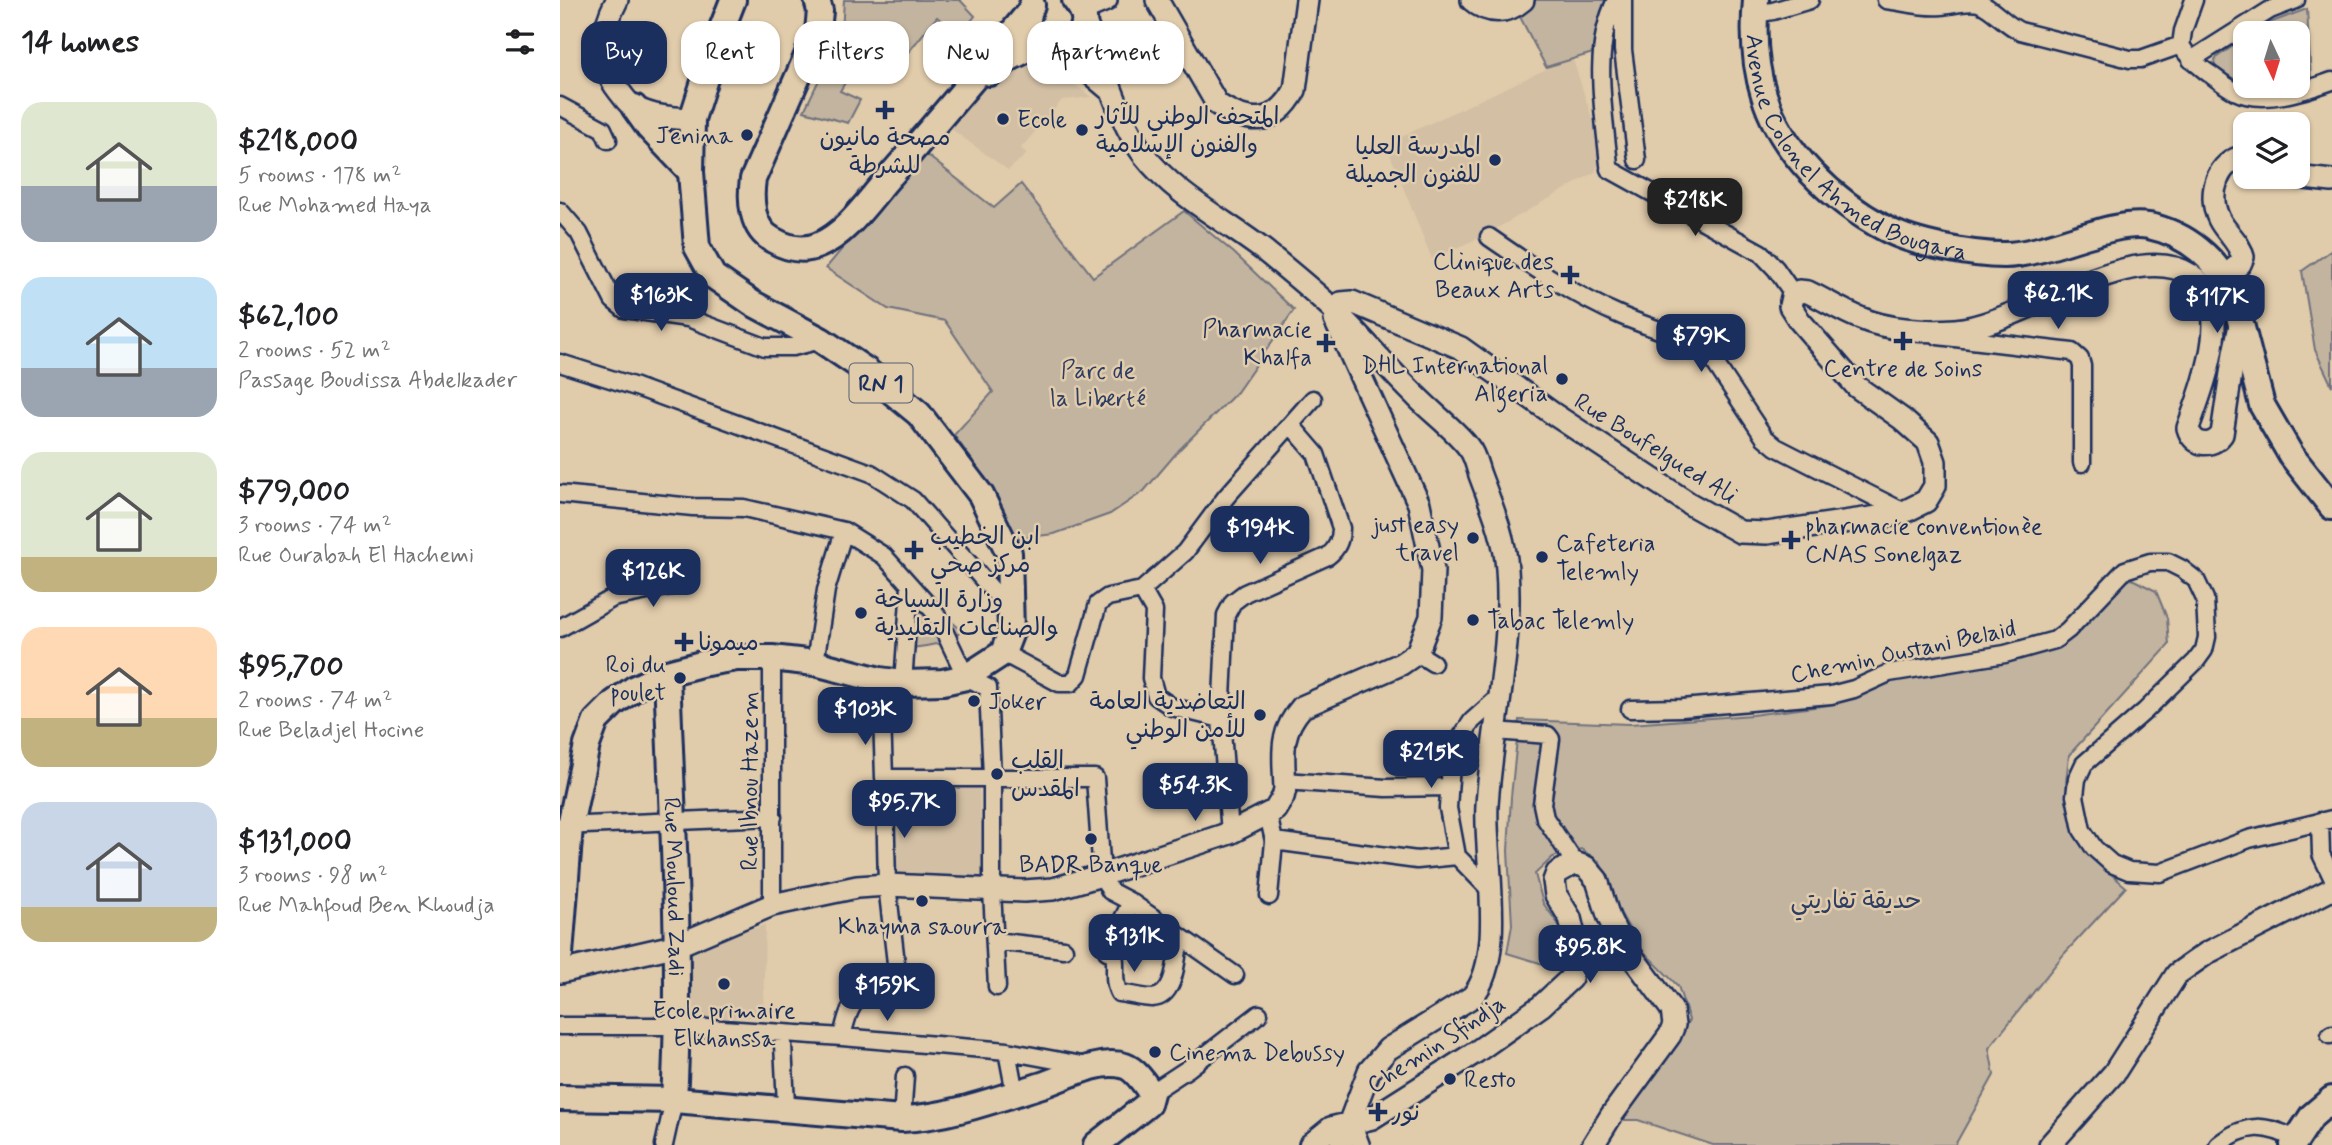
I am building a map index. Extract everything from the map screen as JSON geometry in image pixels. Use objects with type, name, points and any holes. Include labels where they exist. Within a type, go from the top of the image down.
[{"type":"main road","name":"RN 1","points":[[733,0],[692,119],[691,172],[697,247],[713,276],[752,303],[821,340],[867,371],[919,414],[981,495],[1009,553],[1012,632],[1003,653]]},
{"type":"main road","points":[[817,0],[820,11],[818,31],[753,178],[752,206],[756,220],[766,237],[790,248],[800,249],[820,245],[847,225],[964,92],[1033,6]]},
{"type":"main road","name":"Avenue Colonel Ahmed Bougara","points":[[1755,7],[1758,70],[1764,97],[1775,122],[1800,161],[1823,184],[1886,230],[1936,246],[2005,255],[2050,248],[2120,228],[2146,226],[2189,241],[2208,257],[2225,276],[2233,293],[2262,405],[2291,455],[2332,507]]},
{"type":"main road","points":[[964,92],[1010,58],[1027,52]]},
{"type":"main road","points":[[634,107],[656,136],[691,172]]},
{"type":"main road","points":[[560,954],[565,826],[587,745],[596,721],[614,703],[635,688],[667,673],[737,658],[772,658],[815,663],[880,680],[923,684],[966,677],[1003,653]]},
{"type":"main road","name":"Rue Mouloud Zadi","points":[[667,673],[678,945],[674,1100]]},
{"type":"main road","points":[[560,1098],[674,1100],[783,1111],[901,1119],[929,1118],[1015,1093],[1090,1066],[1128,1067],[1151,1093],[1149,1104],[1096,1145]]},
{"type":"main road","points":[[2295,1143],[2312,1116],[2332,1099]]},
{"type":"street","points":[[617,0],[604,30],[604,57],[611,82],[634,107],[668,118],[692,119]]},
{"type":"street","points":[[1106,0],[1080,10],[1097,46],[1112,91],[1143,153],[1165,178],[1263,250],[1336,312],[1470,449],[1496,519],[1507,568],[1504,658],[1487,807],[1492,933],[1486,971],[1479,989],[1464,1003],[1388,1049],[1377,1059],[1363,1084],[1341,1145]]},
{"type":"street","points":[[1157,0],[1217,104],[1230,113],[1255,120],[1269,117],[1279,111],[1288,103],[1295,90],[1307,0]]},
{"type":"street","points":[[1472,0],[1483,8],[1499,11],[1514,7],[1523,0]]},
{"type":"street","points":[[1616,0],[1607,19],[1602,40],[1609,167],[1761,253],[1794,295],[1799,291],[1808,292],[1861,319],[1957,340],[2072,352],[2080,359],[2082,366],[2082,463]]},
{"type":"street","points":[[1623,0],[1623,50],[1637,160]]},
{"type":"street","points":[[1755,7],[1773,11],[1810,0]]},
{"type":"street","points":[[1886,0],[1941,6],[1976,2],[1986,6],[2007,26],[2020,31],[2130,59],[2141,59],[2180,45]]},
{"type":"street","points":[[2194,0],[2180,45],[2191,60],[2229,87],[2251,96],[2272,96],[2311,89],[2332,81]]},
{"type":"street","points":[[2191,60],[2270,10],[2295,0]]},
{"type":"street","points":[[1103,84],[1112,91]]},
{"type":"street","points":[[560,106],[603,129],[608,140]]},
{"type":"street","points":[[2225,276],[2240,264],[2243,257],[2238,244],[2220,220],[2215,208],[2215,187],[2220,172],[2233,160]]},
{"type":"street","points":[[2310,179],[2332,181]]},
{"type":"street","points":[[560,211],[579,233],[613,300],[624,309],[688,318],[765,347],[793,347],[821,340]]},
{"type":"street","points":[[1489,237],[1521,260],[1582,296],[1622,316],[1707,351],[1764,437],[1776,447],[1904,512]]},
{"type":"street","points":[[1897,327],[1953,330],[1971,328],[2118,270],[2161,265],[2185,271],[2204,286],[2211,296],[2214,313],[2206,374],[2188,428],[2193,439],[2205,444],[2217,440],[2223,430],[2234,353],[2242,320]]},
{"type":"street","name":"Rue Boufelgued Ali","points":[[1336,312],[1341,303],[1352,302],[1461,348],[1552,413],[1690,504],[1740,532],[1767,533],[1904,512],[1926,501],[1934,490],[1935,462],[1928,442],[1902,419],[1857,387],[1791,309],[1790,300],[1794,295]]},
{"type":"street","points":[[560,972],[678,945],[772,905],[857,887],[887,885],[992,890],[1053,889],[1230,833],[1275,810],[1283,797],[1285,736],[1289,725],[1302,707],[1401,664],[1425,658],[1431,617],[1433,570],[1419,504],[1336,323],[1336,312]]},
{"type":"street","points":[[560,363],[636,387],[871,473],[913,500],[1012,611]]},
{"type":"street","points":[[1003,653],[1059,683],[1070,683],[1078,676],[1098,604],[1108,597],[1142,590],[1185,552],[1226,497],[1313,400]]},
{"type":"street","points":[[1230,833],[1221,719],[1224,622],[1228,608],[1245,593],[1328,556],[1340,541],[1341,528],[1316,454],[1291,425]]},
{"type":"street","points":[[560,494],[693,507],[744,508],[844,531],[884,556],[936,614],[966,677],[988,688],[997,987]]},
{"type":"street","points":[[815,663],[826,590],[844,531]]},
{"type":"street","name":"Chemin Oustani Belaid","points":[[1630,709],[1682,708],[1831,695],[1854,689],[1889,673],[2032,648],[2055,640],[2068,630],[2125,570],[2150,562],[2168,562],[2196,580],[2205,599],[2207,637],[2204,650],[2145,711],[2084,764],[2077,779],[2075,796],[2082,830],[2094,848],[2112,864],[2129,871],[2160,873],[2249,839],[2326,820]]},
{"type":"street","points":[[560,628],[613,598],[687,583]]},
{"type":"street","points":[[903,683],[910,586]]},
{"type":"street","points":[[1142,590],[1154,611],[1151,678],[1156,696],[1172,707],[1221,719]]},
{"type":"street","name":"Rue Ibnou Hazem","points":[[772,658],[772,905]]},
{"type":"street","points":[[1489,888],[1457,856],[1448,808],[1449,787],[1452,751],[1472,721],[1499,697]]},
{"type":"street","points":[[882,715],[884,778],[1095,778],[1102,875],[1110,891],[1131,902],[1235,975]]},
{"type":"street","points":[[1495,731],[1548,735],[1551,739],[1542,804],[1545,818],[1575,863],[1586,867],[1597,880],[1619,939],[1669,1006],[1674,1020],[1670,1035],[1593,1145]]},
{"type":"street","points":[[1284,781],[1386,788],[1449,787]]},
{"type":"street","points":[[842,1037],[847,1014],[856,1000],[899,989],[887,885],[885,797]]},
{"type":"street","points":[[1268,814],[1274,841],[1269,896]]},
{"type":"street","points":[[565,826],[773,817]]},
{"type":"street","points":[[2326,820],[2321,854],[2332,877]]},
{"type":"street","points":[[1274,841],[1417,860],[1457,856]]},
{"type":"street","name":"Chemin Sfindja","points":[[1350,1125],[1372,1118],[1476,1052],[1541,1006],[1571,978],[1577,947],[1570,918],[1556,895],[1554,881],[1557,873],[1575,863]]},
{"type":"street","points":[[2050,1145],[2114,1073],[2177,974],[2207,953],[2332,890]]},
{"type":"street","points":[[1131,902],[1107,951],[1114,954],[1115,986],[1119,993],[1152,998],[1167,992],[1171,985],[1180,937]]},
{"type":"street","points":[[995,941],[1064,949]]},
{"type":"street","points":[[1151,1093],[1189,1068],[1259,1014]]},
{"type":"street","points":[[560,1026],[678,1026],[842,1037],[1007,1051],[1090,1066]]},
{"type":"street","points":[[783,1044],[786,1105],[783,1111]]},
{"type":"street","points":[[1007,1051],[1015,1093]]},
{"type":"street","points":[[901,1119],[905,1076]]},
{"type":"street","points":[[664,1145],[674,1100]]},
{"type":"street","points":[[1310,1145],[1331,1128],[1350,1125]]},
{"type":"street","points":[[1350,1125],[1361,1145]]},
{"type":"street","points":[[2218,1145],[2243,1130],[2259,1126],[2278,1130],[2295,1143]]},
{"type":"shaded area","name":"المدرسة العليا للفنون الجميلة","points":[[1572,57],[1602,149],[1595,172],[1485,235],[1432,259],[1386,144]]},
{"type":"shaded area","name":"Ecole","points":[[1027,64],[1027,84],[1074,84],[1091,97],[1062,100],[1021,148],[1027,154],[1008,170],[950,128],[989,84],[1013,84],[1013,70]]},
{"type":"shaded area","points":[[979,788],[982,877],[894,878],[893,790]]},
{"type":"shaded area","name":"Ecole primaire Elkhanssa","points":[[765,925],[763,1017],[685,1018],[684,950]]},
{"type":"green space","points":[[844,0],[960,0],[975,16],[971,21],[942,21],[937,17],[934,21],[923,21],[923,34],[909,51],[909,21],[843,21]]},
{"type":"green space","points":[[1530,0],[1611,0],[1596,36],[1593,53],[1546,67],[1517,11]]},
{"type":"green space","points":[[2307,9],[2308,21],[2275,21]]},
{"type":"green space","points":[[2233,46],[2233,83],[2218,70],[2214,63],[2217,57]]},
{"type":"green space","points":[[817,84],[844,84],[840,91],[860,100],[848,123],[804,111]]},
{"type":"green space","name":"Parc de la Liberté","points":[[923,152],[994,208],[1021,184],[1093,277],[1184,211],[1234,253],[1294,310],[1237,392],[1179,450],[1144,491],[1110,514],[1054,534],[1014,539],[987,481],[954,435],[993,392],[945,321],[888,309],[826,268]]},
{"type":"green space","points":[[2332,250],[2332,386],[2315,350],[2302,271]]},
{"type":"green space","name":"حديقة تفاريتي","points":[[2132,579],[2156,591],[2167,618],[2169,645],[2069,755],[2066,783],[2073,827],[2086,852],[2126,887],[2064,954],[1989,1048],[1994,1075],[1955,1145],[1713,1145],[1638,1120],[1616,1120],[1666,1060],[1689,1020],[1678,986],[1640,948],[1612,898],[1600,862],[1581,849],[1553,857],[1535,874],[1543,903],[1562,929],[1562,967],[1553,967],[1507,953],[1512,925],[1508,851],[1519,720],[1630,724],[1752,715],[1829,705],[1886,680],[2032,652],[2115,584]]},
{"type":"green space","points":[[916,589],[962,631],[945,641],[913,648]]},
{"type":"place","name":"مصحة مانيون للشرطة","points":[[885,110]]},
{"type":"place","name":"Ecole","points":[[1003,119]]},
{"type":"place","name":"المتحف الوطني للآثار والفنون الإسلامية","points":[[1082,130]]},
{"type":"place","name":"Jenina","points":[[747,135]]},
{"type":"place","name":"المدرسة العليا للفنون الجميلة","points":[[1495,160]]},
{"type":"place","name":"Clinique des Beaux Arts","points":[[1570,275]]},
{"type":"place","name":"Centre de soins","points":[[1903,341]]},
{"type":"place","name":"Pharmacie Khalfa","points":[[1326,343]]},
{"type":"place","name":"DHL International Algeria","points":[[1562,379]]},
{"type":"place","name":"just easy travel","points":[[1473,538]]},
{"type":"place","name":"pharmacie conventionèe CNAS Sonelgaz","points":[[1791,540]]},
{"type":"place","name":"ابن الخطيب مركز صحي","points":[[914,550]]},
{"type":"place","name":"Cafeteria Telemly","points":[[1542,557]]},
{"type":"place","name":"وزارة السياحة والصناعات التقليدية","points":[[861,613]]},
{"type":"place","name":"Tabac Telemly","points":[[1473,620]]},
{"type":"place","name":"ميمونا","points":[[684,642]]},
{"type":"place","name":"Roi du poulet","points":[[680,678]]},
{"type":"place","name":"Joker","points":[[974,701]]},
{"type":"place","name":"التعاضدية العامة للأمن الوطني","points":[[1260,715]]},
{"type":"place","name":"القلب المقدس","points":[[997,774]]},
{"type":"place","name":"BADR Banque","points":[[1091,839]]},
{"type":"place","name":"Khayma saourra","points":[[922,901]]},
{"type":"place","name":"Ecole primaire Elkhanssa","points":[[724,984]]},
{"type":"place","name":"Cinema Debussy","points":[[1155,1052]]},
{"type":"place","name":"Resto","points":[[1450,1079]]},
{"type":"place","name":"نور","points":[[1378,1112]]}]
